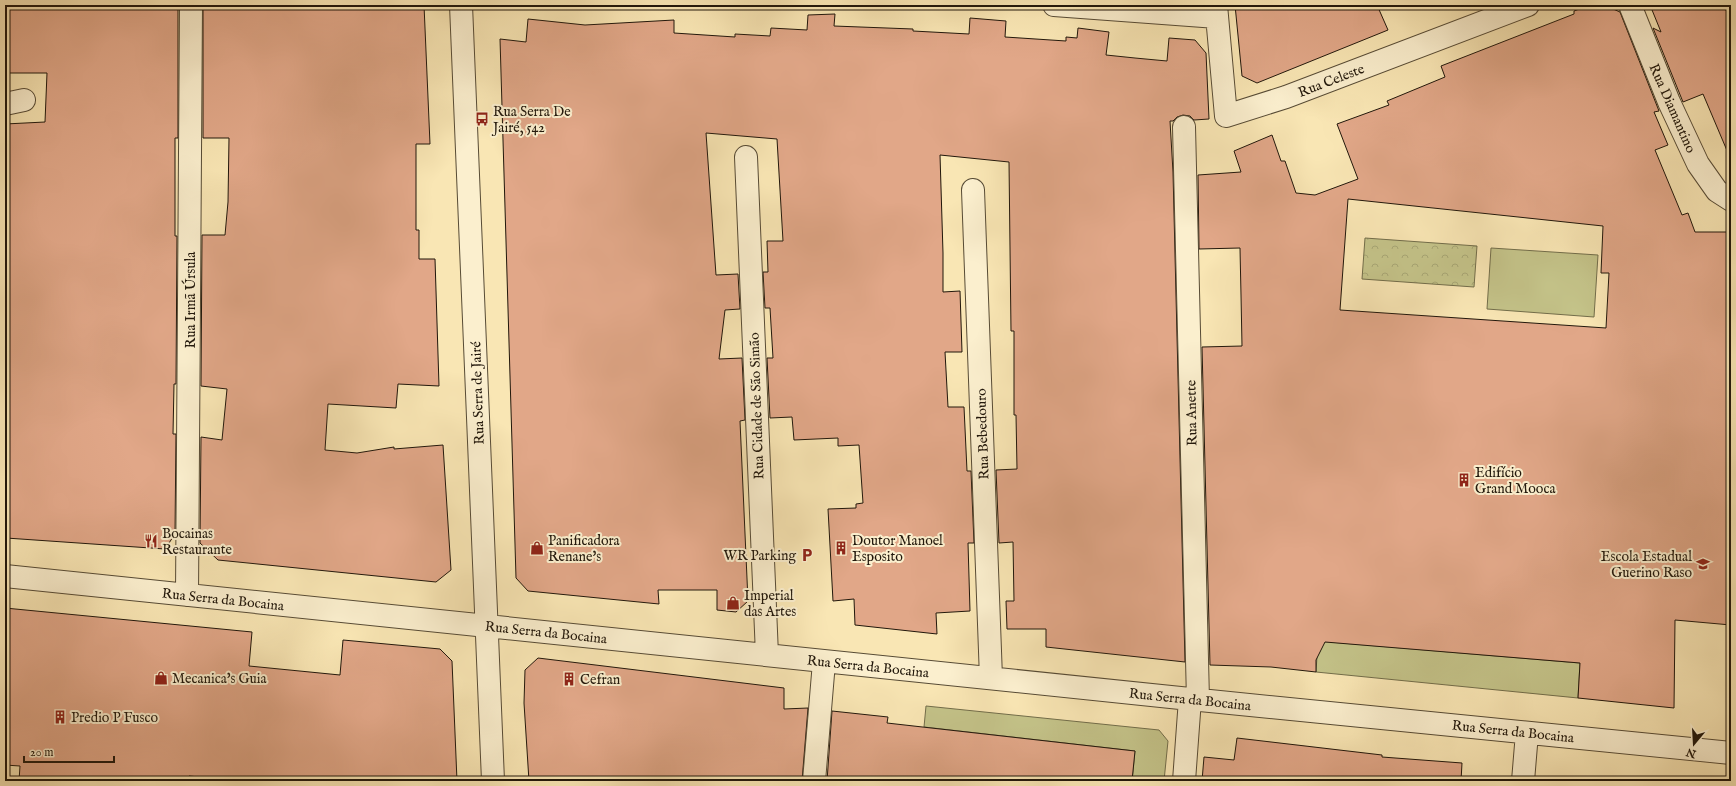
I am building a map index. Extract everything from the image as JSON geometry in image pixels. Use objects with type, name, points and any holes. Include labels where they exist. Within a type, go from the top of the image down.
[{"type":"street","name":"Rua Irmã Úrsula","points":[[187,595],[191,5]]},
{"type":"street","name":"Rua Serra de Jairé","points":[[461,5],[493,781]]},
{"type":"street","points":[[1054,5],[1217,11]]},
{"type":"street","name":"Rua Celeste","points":[[1217,11],[1226,116],[1286,97],[1528,5]]},
{"type":"street","name":"Rua Diamantino","points":[[1630,5],[1669,102],[1698,164],[1717,191],[1731,200]]},
{"type":"street","name":"Rua Anette","points":[[1184,127],[1194,700],[1184,781]]},
{"type":"street","name":"Rua Cidade de São Simão","points":[[746,157],[767,655]]},
{"type":"street","name":"Rua Bebedouro","points":[[973,190],[991,678]]},
{"type":"street","name":"Rua Serra da Bocaina","points":[[5,576],[1194,700],[1731,753]]},
{"type":"street","points":[[814,781],[824,662]]},
{"type":"street","points":[[1523,781],[1527,733]]},
{"type":"green space","points":[[1365,238],[1477,246],[1474,287],[1362,279]]},
{"type":"green space","points":[[1491,248],[1598,255],[1594,317],[1487,309]]},
{"type":"green space","points":[[1318,641],[1580,663],[1578,698],[1316,672]]},
{"type":"green space","points":[[926,706],[1159,730],[1168,741],[1164,781],[1132,781],[1135,751],[924,727]]},
{"type":"building","points":[[5,5],[178,5],[178,138],[175,138],[175,236],[177,236],[176,384],[174,384],[173,434],[176,434],[175,534],[165,549],[6,538],[5,419],[8,419],[5,370],[5,124],[45,122],[47,73],[5,73]]},
{"type":"building","points":[[203,5],[424,5],[430,144],[416,144],[416,230],[419,230],[419,259],[435,259],[439,386],[398,384],[396,408],[328,404],[325,450],[357,453],[394,447],[394,449],[443,445],[451,570],[436,582],[218,560],[200,543],[201,437],[222,440],[227,389],[201,386],[202,235],[225,235],[228,202],[229,138],[203,138]]},
{"type":"building","points":[[1235,5],[1377,5],[1388,30],[1257,83],[1242,76]]},
{"type":"building","points":[[1590,5],[1604,5],[1620,12],[1659,111],[1654,112],[1668,145],[1655,150],[1682,215],[1688,213],[1695,232],[1731,232],[1731,625],[1675,620],[1674,708],[1578,698],[1580,663],[1325,642],[1316,660],[1316,672],[1271,667],[1210,665],[1202,347],[1242,346],[1240,248],[1199,249],[1198,175],[1241,172],[1234,151],[1272,135],[1281,161],[1285,161],[1296,193],[1315,195],[1358,179],[1337,124],[1389,105],[1387,101],[1445,77],[1441,66],[1574,14],[1574,11]],"holes":[[[1348,199],[1603,226],[1601,273],[1609,273],[1606,328],[1340,310]]]},
{"type":"building","points":[[1650,5],[1724,5],[1731,23],[1731,160],[1703,94],[1683,102],[1653,28],[1661,32]]},
{"type":"building","points":[[835,14],[834,26],[913,29],[913,31],[969,34],[970,18],[1006,21],[1005,37],[1066,41],[1066,37],[1077,38],[1078,28],[1109,32],[1106,55],[1167,61],[1169,38],[1195,40],[1206,53],[1209,119],[1194,120],[1190,116],[1183,115],[1177,117],[1173,121],[1170,121],[1173,172],[1185,662],[1046,647],[1046,629],[1007,629],[1006,601],[1014,601],[1013,542],[999,543],[996,470],[1017,469],[1016,415],[1014,415],[1014,331],[1011,331],[1009,162],[940,155],[943,292],[960,291],[962,352],[945,352],[948,407],[964,407],[967,471],[971,471],[974,543],[968,543],[970,611],[936,613],[937,634],[855,625],[854,599],[833,601],[828,509],[856,508],[856,504],[863,503],[859,445],[838,446],[838,438],[794,440],[792,417],[770,418],[767,358],[773,358],[770,308],[765,308],[763,272],[768,272],[767,241],[783,241],[777,139],[706,133],[716,275],[738,274],[740,309],[725,310],[719,359],[742,358],[745,420],[740,421],[748,601],[736,612],[717,610],[717,590],[658,590],[659,604],[528,591],[516,578],[500,39],[526,42],[528,19],[585,25],[674,20],[674,33],[735,37],[735,34],[770,36],[771,28],[807,30],[808,15]]},
{"type":"building","points":[[5,608],[252,632],[249,666],[340,675],[343,640],[440,649],[452,661],[457,781],[239,781],[189,776],[189,781],[19,781],[20,766],[5,765]]},
{"type":"building","points":[[538,658],[784,688],[784,709],[808,708],[802,781],[529,781],[524,703],[525,670]]},
{"type":"building","points":[[832,711],[888,717],[887,723],[1135,751],[1132,781],[827,781]]},
{"type":"building","points":[[1237,738],[1382,755],[1382,757],[1462,763],[1461,781],[1202,781],[1204,757],[1234,760]]},
{"type":"place","name":"Rua Serra De Jairé, 542","points":[[482,119]]},
{"type":"place","name":"Edifício Grand Mooca","points":[[1464,480]]},
{"type":"place","name":"Bocainas Restaurante","points":[[151,541]]},
{"type":"place","name":"Panificadora Renane's","points":[[537,548]]},
{"type":"place","name":"Doutor Manoel Esposito","points":[[841,548]]},
{"type":"place","name":"WR Parking","points":[[807,555]]},
{"type":"place","name":"Escola Estadual Guerino Raso","points":[[1703,564]]},
{"type":"place","name":"Imperial das Artes","points":[[733,603]]},
{"type":"place","name":"Mecanica's Guia","points":[[161,678]]},
{"type":"place","name":"Cefran","points":[[569,679]]},
{"type":"place","name":"Predio P Fusco","points":[[60,717]]}]
